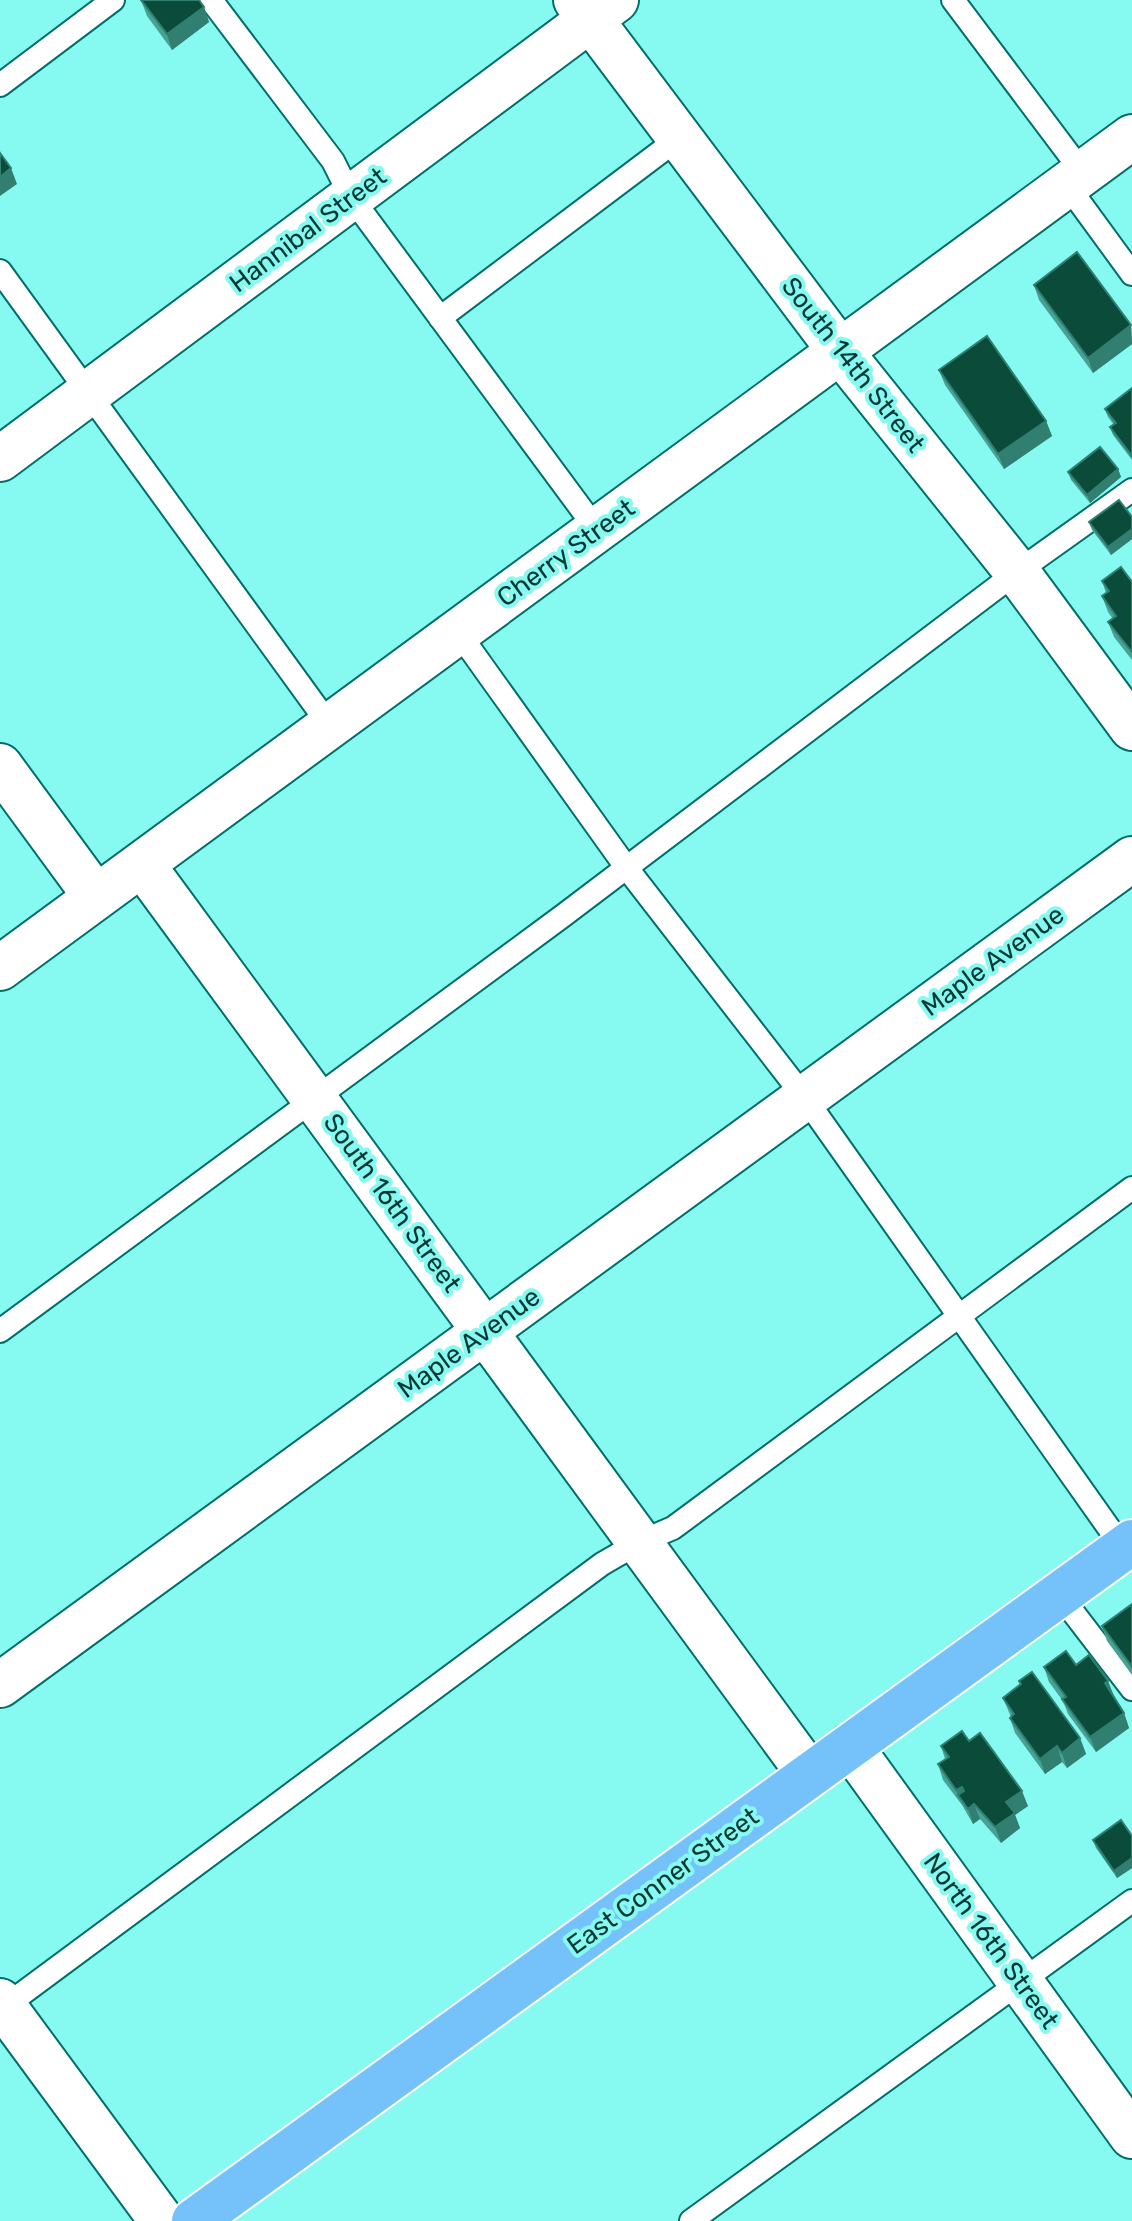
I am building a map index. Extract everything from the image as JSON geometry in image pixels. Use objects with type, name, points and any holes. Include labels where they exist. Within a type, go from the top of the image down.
[{"type":"main road","name":"East Conner Street","points":[[194,2221],[1128,1545]]},
{"type":"street","name":"Hannibal Street","points":[[0,459],[351,197],[594,6]]},
{"type":"street","name":"South 14th Street","points":[[594,6],[679,138],[840,351],[1017,572],[1132,728]]},
{"type":"street","name":"Cherry Street","points":[[0,968],[1132,137]]},
{"type":"street","points":[[0,766],[96,897]]},
{"type":"street","name":"Maple Avenue","points":[[0,1685],[1132,859]]},
{"type":"street","name":"South 16th Street","points":[[142,864],[810,1775]]},
{"type":"street","name":"North 16th Street","points":[[850,1746],[1132,2136]]},
{"type":"street","points":[[1,2006],[162,2221]]},
{"type":"lane","points":[[0,85],[113,0]]},
{"type":"lane","points":[[211,0],[333,161],[351,197],[597,530]]},
{"type":"lane","points":[[953,0],[1075,179],[1132,274]]},
{"type":"lane","points":[[440,318],[679,138]]},
{"type":"lane","points":[[0,271],[330,726]]},
{"type":"lane","points":[[0,1331],[626,867],[1017,572],[1132,490]]},
{"type":"lane","points":[[458,632],[626,867],[805,1098],[958,1316],[1128,1545]]},
{"type":"lane","points":[[1,2006],[602,1564],[640,1542],[673,1528],[1132,1188]]},
{"type":"lane","points":[[1059,1594],[1132,1689]]},
{"type":"lane","points":[[691,2221],[1132,1901]]},
{"type":"building","points":[[141,0],[199,0],[204,7],[167,34]]},
{"type":"building","points":[[0,153],[11,168],[0,177]]},
{"type":"building","points":[[1077,252],[1131,325],[1088,358],[1034,285]]},
{"type":"building","points":[[987,336],[1046,421],[998,454],[939,370]]},
{"type":"building","points":[[1132,388],[1132,456],[1110,427],[1116,423],[1105,409]]},
{"type":"building","points":[[1100,447],[1118,469],[1087,495],[1068,472]]},
{"type":"building","points":[[1119,500],[1132,517],[1132,529],[1108,547],[1089,522]]},
{"type":"building","points":[[1121,567],[1132,582],[1132,652],[1108,622],[1116,616],[1102,596],[1109,591],[1102,581]]},
{"type":"building","points":[[1132,1604],[1132,1667],[1102,1626]]},
{"type":"building","points":[[1066,1651],[1076,1665],[1089,1655],[1108,1681],[1105,1683],[1124,1713],[1090,1737],[1062,1699],[1066,1697],[1044,1667]]},
{"type":"building","points":[[1032,1672],[1080,1738],[1062,1753],[1057,1746],[1040,1759],[1010,1718],[1014,1714],[1003,1698]]},
{"type":"building","points":[[962,1731],[969,1741],[980,1733],[1022,1791],[1006,1802],[1015,1813],[995,1827],[974,1804],[968,1809],[958,1795],[964,1791],[962,1787],[956,1790],[938,1764],[949,1757],[941,1746]]},
{"type":"building","points":[[1121,1820],[1132,1836],[1132,1858],[1114,1871],[1093,1840]]}]
